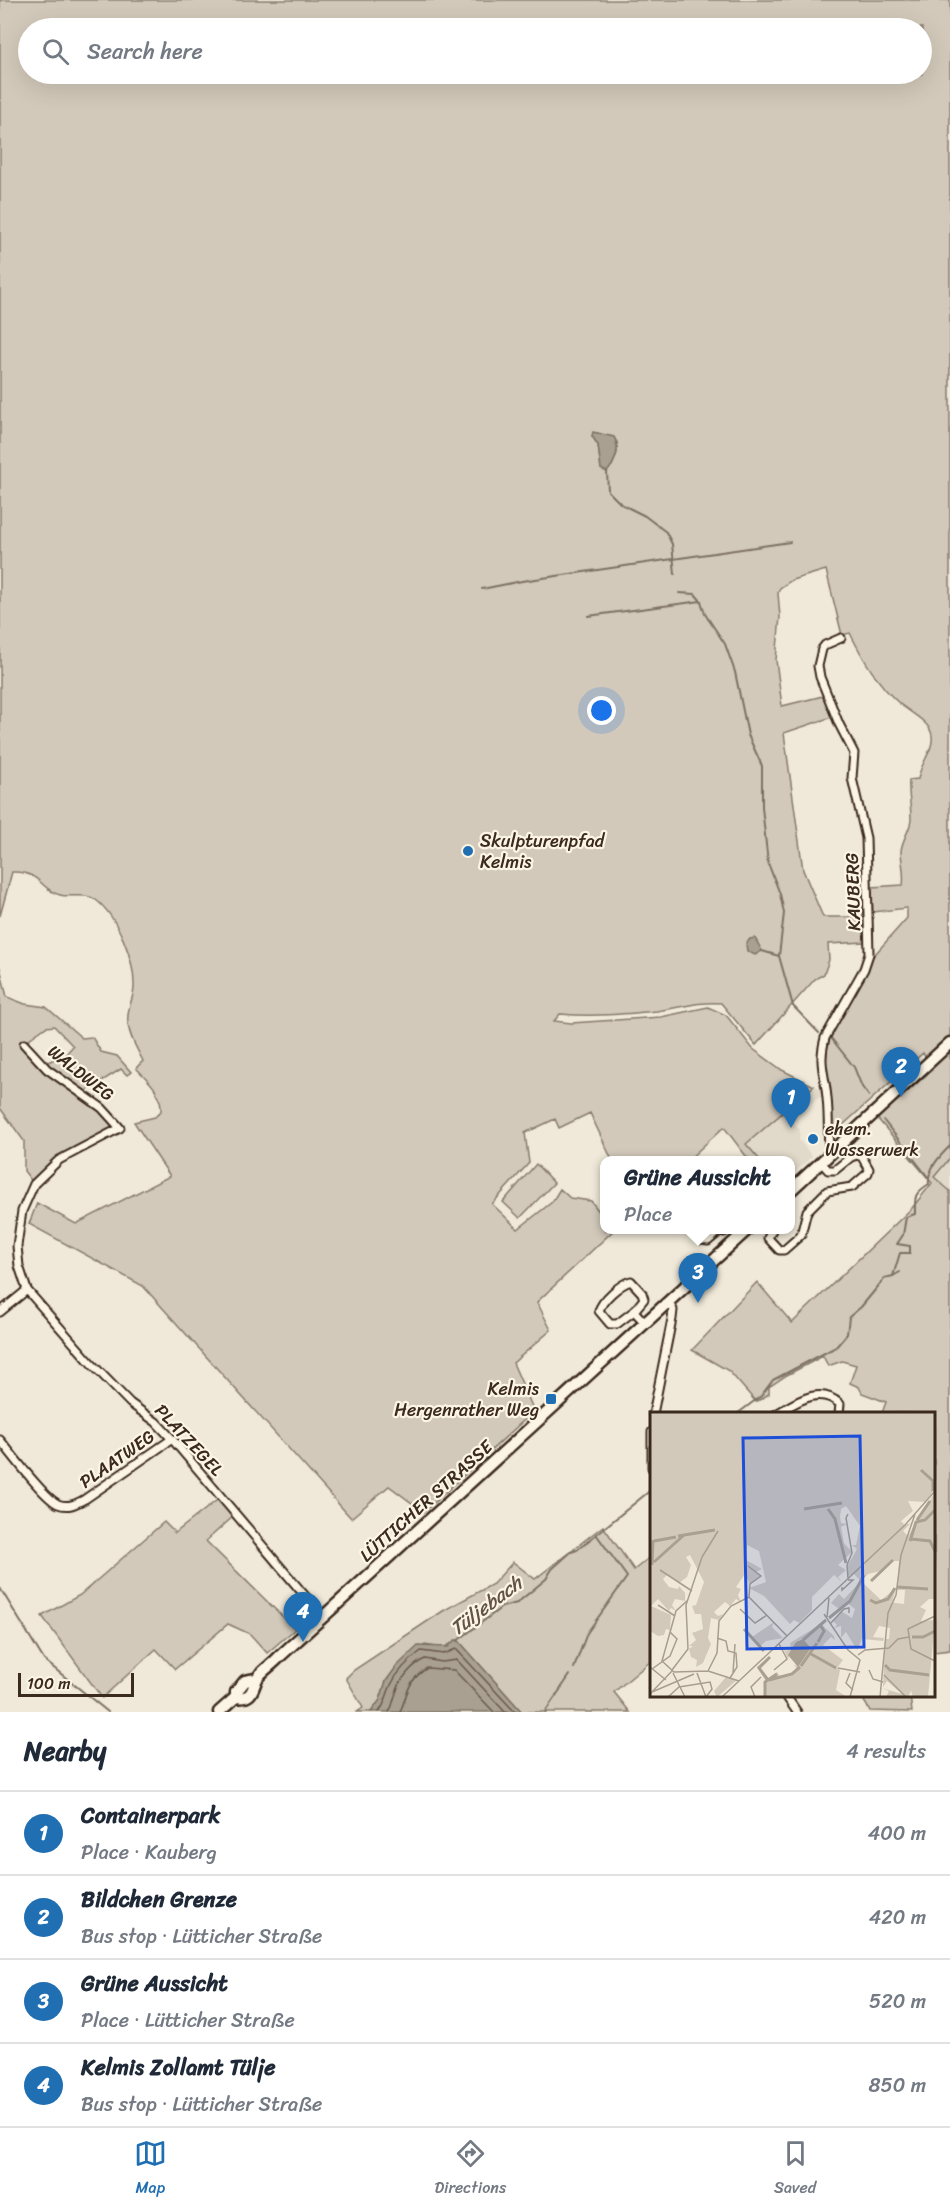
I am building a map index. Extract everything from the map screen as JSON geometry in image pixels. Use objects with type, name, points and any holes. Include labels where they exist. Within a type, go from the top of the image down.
[{"type":"main road","points":[[795,1186],[950,1043]]},
{"type":"main road","name":"LÜTTICHER STRASSE","points":[[219,1712],[236,1697],[242,1698],[248,1695],[254,1689],[256,1679],[742,1234]]},
{"type":"street","name":"KAUBERG","points":[[825,1158],[827,1097],[822,1073],[822,1049],[825,1038],[864,969],[869,954],[866,838],[852,778],[854,753],[820,677],[818,666],[825,645],[841,638]]},
{"type":"street","name":"WALDWEG","points":[[24,1044],[46,1069],[102,1108],[120,1128],[59,1160],[34,1184],[22,1211],[17,1246],[19,1266],[27,1290]]},
{"type":"street","points":[[769,1234],[768,1238],[778,1250],[784,1250],[801,1236],[807,1211],[827,1191],[852,1187],[868,1173],[869,1169],[862,1157],[857,1155],[835,1170],[828,1170],[825,1158]]},
{"type":"street","points":[[693,1234],[701,1240],[708,1240],[716,1234]]},
{"type":"street","points":[[726,1234],[733,1242]]},
{"type":"street","points":[[631,1281],[642,1293],[644,1299],[634,1311],[617,1324],[610,1324],[599,1311],[601,1305],[625,1283],[631,1281]]},
{"type":"street","points":[[0,1312],[27,1290]]},
{"type":"street","name":"PLATZEGEL","points":[[27,1290],[130,1403],[156,1422],[172,1439],[323,1617]]},
{"type":"street","points":[[653,1412],[672,1319],[673,1310],[668,1301]]},
{"type":"street","points":[[634,1311],[645,1323]]},
{"type":"street","points":[[778,1412],[793,1403],[817,1394],[832,1397],[840,1404],[839,1412]]},
{"type":"street","name":"PLAATWEG","points":[[0,1440],[50,1498],[66,1506],[74,1505],[85,1499],[172,1439]]},
{"type":"street","points":[[787,1697],[797,1712]]},
{"type":"shaded area","points":[[0,0],[950,0],[950,1158],[934,1177],[950,1191],[950,1650],[935,1652],[935,1412],[882,1412],[886,1402],[862,1393],[859,1387],[850,1383],[856,1365],[842,1361],[828,1366],[823,1356],[769,1387],[769,1394],[756,1402],[729,1371],[692,1350],[757,1282],[792,1323],[912,1208],[932,1183],[877,1118],[932,1070],[923,1053],[833,1134],[824,1060],[829,1038],[869,961],[907,918],[907,908],[873,912],[871,887],[903,885],[901,851],[911,819],[909,780],[918,779],[931,747],[932,736],[928,726],[892,697],[878,680],[850,633],[842,635],[826,570],[792,580],[780,588],[776,660],[782,706],[823,696],[832,717],[784,733],[803,870],[823,917],[864,917],[865,942],[828,944],[829,960],[824,974],[815,979],[756,1045],[721,1003],[621,1014],[560,1014],[554,1021],[571,1023],[661,1017],[708,1007],[726,1015],[753,1049],[782,1070],[814,1086],[746,1144],[756,1156],[746,1156],[724,1127],[692,1156],[610,1156],[590,1113],[559,1128],[555,1119],[525,1133],[529,1163],[492,1204],[518,1229],[552,1202],[560,1189],[570,1198],[591,1201],[600,1213],[600,1234],[610,1234],[537,1302],[551,1330],[513,1363],[534,1411],[424,1512],[389,1486],[351,1518],[143,1286],[29,1224],[37,1203],[76,1224],[170,1176],[134,1122],[155,1117],[161,1111],[161,1104],[157,1092],[136,1068],[143,1061],[128,1023],[128,1013],[134,991],[134,976],[118,927],[96,900],[83,896],[53,893],[29,874],[12,872],[0,916]],"holes":[[[597,433],[617,442],[617,453],[612,466],[601,469],[598,445],[592,436]]]},
{"type":"shaded area","points":[[0,967],[7,997],[25,1004],[46,1007],[82,1038],[92,1037],[101,1052],[117,1056],[131,1072],[127,1075],[121,1069],[81,1094],[120,1128],[59,1159],[34,1184],[24,1171],[24,1141],[0,1108]],"holes":[[[54,1026],[73,1046],[66,1054],[41,1065],[22,1044],[46,1027]]]},
{"type":"shaded area","points":[[814,1086],[818,1087],[824,1095],[807,1105],[791,1120],[800,1130],[799,1140],[812,1156],[795,1172],[795,1156],[756,1156],[746,1144]]},
{"type":"shaded area","points":[[950,1158],[950,1191],[934,1177]]},
{"type":"shaded area","points":[[536,1164],[554,1183],[520,1218],[503,1202]]},
{"type":"shaded area","points":[[221,1497],[236,1514],[206,1541],[295,1629],[267,1653],[250,1634],[228,1624],[175,1669],[156,1649],[102,1698],[42,1616],[80,1595],[164,1522],[175,1533]]},
{"type":"shaded area","points":[[603,1526],[634,1570],[650,1557],[650,1662],[614,1692],[630,1712],[522,1712],[458,1640],[443,1648],[425,1645],[397,1666],[386,1681],[380,1700],[371,1712],[357,1712],[363,1708],[346,1678],[354,1670],[443,1611],[493,1584],[513,1562],[535,1579]]},
{"type":"shaded area","points":[[862,1697],[910,1697],[912,1712],[870,1711]]},
{"type":"water","points":[[593,432],[614,437],[616,441],[616,455],[607,472],[601,469],[598,445],[592,436]]},
{"type":"water","points":[[755,938],[762,951],[755,955],[747,951],[746,944],[750,939]]},
{"type":"water","points":[[458,1640],[522,1712],[371,1712],[380,1700],[386,1681],[397,1666],[418,1646],[448,1647]]},
{"type":"waterway","points":[[607,472],[608,491],[621,504],[645,516],[666,532],[672,544],[675,574]]},
{"type":"waterway","points":[[482,589],[522,581],[790,542]]},
{"type":"waterway","points":[[679,593],[695,594],[701,601],[705,614],[725,644],[735,672],[748,735],[762,766],[762,807],[768,863],[780,894],[784,913],[779,956],[793,1006],[819,1033]]},
{"type":"waterway","points":[[588,616],[701,601]]},
{"type":"waterway","points":[[762,951],[779,956]]},
{"type":"waterway","points":[[831,1038],[854,1067],[862,1087],[869,1096]]},
{"type":"waterway","points":[[884,1121],[928,1177]]},
{"type":"waterway","name":"Tüljebach","points":[[740,1412],[761,1396],[773,1380],[836,1347],[847,1334],[849,1317],[861,1307],[885,1278],[893,1276],[900,1253],[910,1253],[910,1246],[897,1244],[903,1235],[906,1217],[915,1214],[916,1196],[929,1184],[932,1168],[950,1146]]},
{"type":"waterway","name":"Tüljebach","points":[[893,1276],[900,1272]]},
{"type":"waterway","name":"Tüljebach","points":[[457,1641],[502,1607],[517,1603],[546,1579],[552,1569],[571,1552],[577,1550],[650,1491]]},
{"type":"waterway","points":[[574,1668],[587,1633],[627,1577],[596,1534]]},
{"type":"waterway","points":[[0,1588],[44,1660],[108,1712]]},
{"type":"waterway","points":[[545,1712],[570,1675]]},
{"type":"place","name":"Skulpturenpfad Kelmis","points":[[468,851]]},
{"type":"place","name":"Bildchen Grenze","points":[[901,1097]]},
{"type":"place","name":"Containerpark","points":[[791,1128]]},
{"type":"place","name":"ehem. Wasserwerk","points":[[813,1139]]},
{"type":"place","name":"Grüne Aussicht","points":[[698,1303]]},
{"type":"place","name":"Kelmis Hergenrather Weg","points":[[551,1399]]},
{"type":"place","name":"Kelmis Zollamt Tülje","points":[[303,1642]]}]
